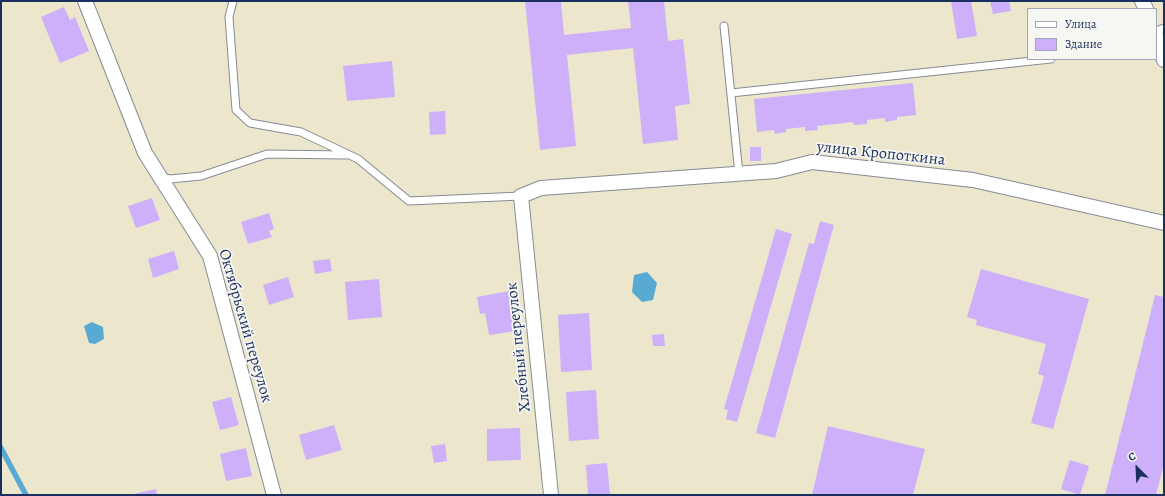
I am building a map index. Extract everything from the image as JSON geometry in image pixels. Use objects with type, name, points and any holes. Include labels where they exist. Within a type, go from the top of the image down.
[{"type":"street","name":"Октябрьский переулок","points":[[85,1],[145,153],[158,176],[210,256],[274,495]]},
{"type":"street","name":"улица Кропоткина","points":[[521,196],[541,188],[776,171],[812,162],[973,180],[1164,223]]},
{"type":"street","name":"Хлебный переулок","points":[[521,196],[551,495]]},
{"type":"lane","points":[[233,1],[230,17],[236,110],[250,123],[301,132],[358,159],[409,201],[521,196]]},
{"type":"lane","points":[[724,26],[739,174]]},
{"type":"lane","points":[[731,93],[1041,60]]},
{"type":"lane","points":[[158,176],[170,179],[201,176],[267,154],[348,155]]},
{"type":"water","points":[[647,272],[657,283],[653,300],[642,302],[632,292],[634,275]]},
{"type":"water","points":[[92,322],[103,327],[104,339],[95,344],[89,343],[84,326]]},
{"type":"building","points":[[525,1],[561,1],[564,35],[631,28],[628,1],[664,1],[668,41],[683,39],[690,104],[675,106],[678,140],[643,144],[633,48],[567,55],[576,146],[540,150]]},
{"type":"building","points":[[951,1],[971,1],[977,36],[957,39]]},
{"type":"building","points":[[990,1],[1009,1],[1011,11],[993,14]]},
{"type":"building","points":[[64,7],[70,20],[75,17],[89,51],[60,63],[41,17]]},
{"type":"building","points":[[392,61],[395,97],[347,101],[343,66]]},
{"type":"building","points":[[913,83],[916,115],[897,117],[897,120],[885,122],[885,118],[867,120],[867,124],[854,125],[853,122],[817,126],[818,130],[805,131],[805,127],[786,129],[786,132],[775,134],[774,130],[757,132],[754,99]]},
{"type":"building","points":[[445,111],[446,134],[430,135],[429,112]]},
{"type":"building","points":[[750,147],[761,147],[761,161],[750,161]]},
{"type":"building","points":[[152,198],[160,220],[136,228],[128,206]]},
{"type":"building","points":[[269,213],[274,229],[269,231],[272,237],[248,244],[241,222]]},
{"type":"building","points":[[820,221],[834,225],[775,438],[756,433],[809,243],[814,244]]},
{"type":"building","points":[[776,229],[792,234],[737,422],[726,419],[728,410],[724,409]]},
{"type":"building","points":[[174,251],[179,269],[153,278],[148,259]]},
{"type":"building","points":[[330,259],[332,271],[315,274],[313,261]]},
{"type":"building","points":[[981,269],[1089,299],[1053,429],[1031,423],[1044,376],[1038,374],[1046,344],[976,325],[977,320],[967,317]]},
{"type":"building","points":[[288,277],[294,297],[269,305],[263,285]]},
{"type":"building","points":[[379,279],[382,317],[348,320],[345,282]]},
{"type":"building","points":[[509,291],[516,331],[489,335],[485,313],[480,314],[477,297]]},
{"type":"building","points":[[1155,295],[1164,297],[1164,464],[1156,495],[1105,495]]},
{"type":"building","points":[[589,313],[592,370],[561,372],[558,315]]},
{"type":"building","points":[[664,334],[665,346],[653,346],[652,335]]},
{"type":"building","points":[[596,390],[599,439],[569,441],[566,392]]},
{"type":"building","points":[[231,397],[239,425],[220,430],[212,402]]},
{"type":"building","points":[[334,425],[342,450],[306,460],[299,435]]},
{"type":"building","points":[[828,426],[925,449],[913,495],[812,495]]},
{"type":"building","points":[[520,428],[521,460],[487,461],[487,429]]},
{"type":"building","points":[[445,444],[447,461],[434,463],[431,446]]},
{"type":"building","points":[[246,448],[252,476],[226,481],[220,454]]},
{"type":"building","points":[[1070,460],[1089,466],[1080,495],[1061,489]]},
{"type":"building","points":[[607,463],[610,495],[588,495],[586,465]]},
{"type":"building","points":[[156,489],[157,495],[133,494]]},
{"type":"waterway","points":[[1,448],[26,495]]}]
